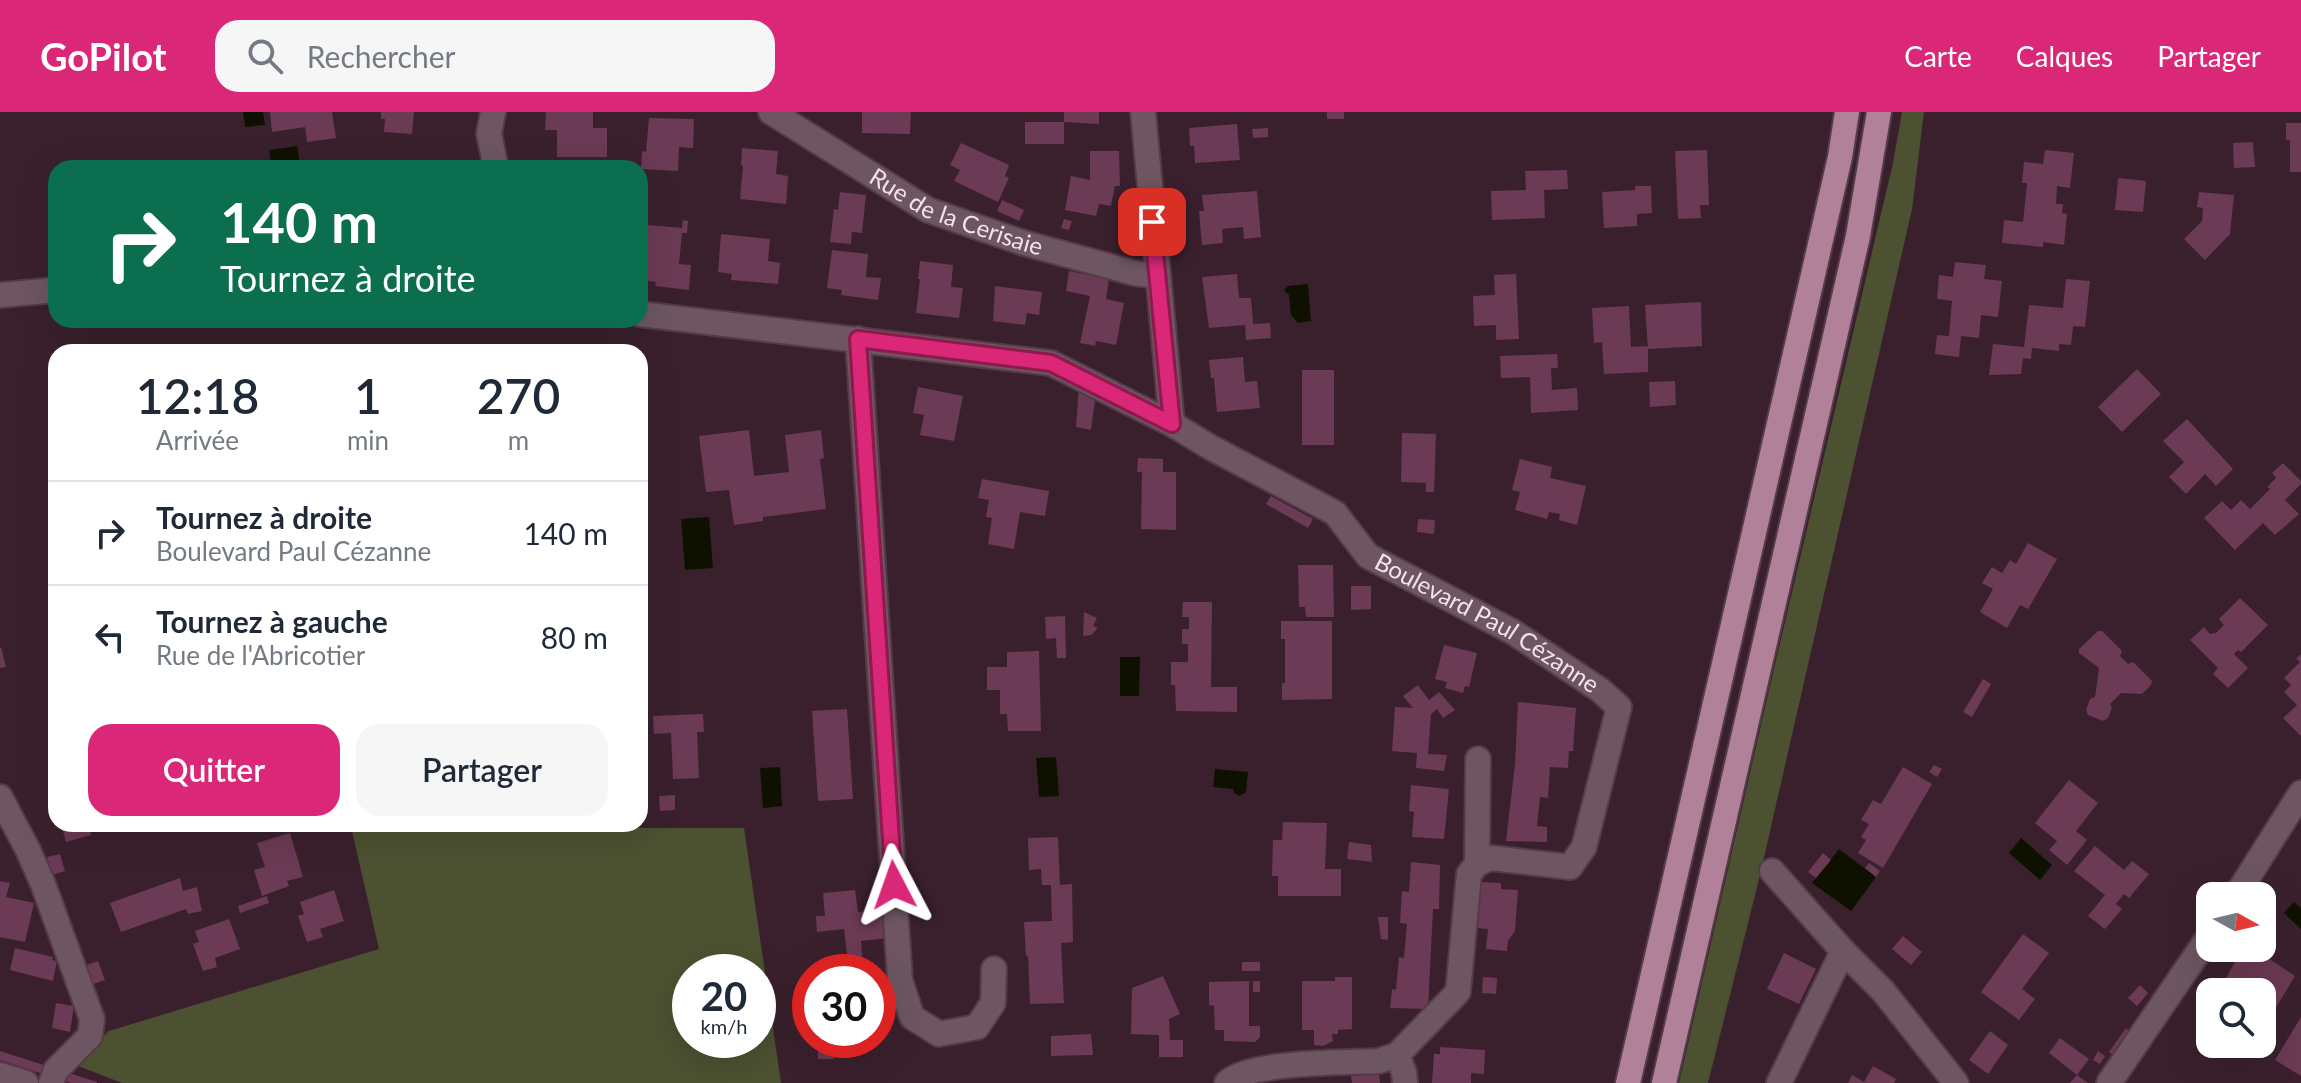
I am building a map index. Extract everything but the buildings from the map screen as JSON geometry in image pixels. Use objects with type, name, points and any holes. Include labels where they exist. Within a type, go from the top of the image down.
[{"type":"main road","points":[[1628,1083],[1840,157],[1847,112]]},
{"type":"main road","points":[[1664,1083],[1858,236],[1879,112]]},
{"type":"street","points":[[493,112],[489,134],[494,160]]},
{"type":"street","name":"Rue de la Cerisaie","points":[[771,112],[928,210],[1024,243],[1134,273],[1157,276]]},
{"type":"street","points":[[1143,112],[1172,424]]},
{"type":"street","points":[[0,295],[48,291]]},
{"type":"street","name":"Boulevard Paul Cézanne","points":[[648,315],[1051,363],[1172,424],[1335,513],[1368,556],[1513,632],[1600,690],[1619,707],[1584,847],[1570,867],[1491,858],[1477,864]]},
{"type":"street","points":[[858,339],[900,980],[912,1017],[939,1034],[977,1027],[993,1003],[994,969]]},
{"type":"street","points":[[1227,1083],[1233,1077],[1261,1068],[1379,1061],[1397,1055],[1458,992],[1469,874],[1477,864],[1478,759]]},
{"type":"street","points":[[2245,882],[2301,793]]},
{"type":"street","points":[[0,797],[38,872],[92,1019],[90,1036],[56,1070],[51,1083]]},
{"type":"street","points":[[1772,871],[1883,991],[1956,1083]]},
{"type":"street","points":[[1779,1083],[1843,951]]},
{"type":"street","points":[[2109,1083],[2196,956]]},
{"type":"street","points":[[1397,1055],[1405,1083]]},
{"type":"street","points":[[0,1075],[26,1083]]},
{"type":"green space","points":[[1902,112],[1924,112],[1912,209],[1760,875],[1708,1083],[1679,1083],[1893,163]]},
{"type":"green space","points":[[648,828],[744,828],[762,954],[672,954],[672,1058],[776,1058],[776,1049],[781,1083],[122,1083],[73,1064],[109,1031],[379,949],[352,832],[648,832]]},
{"type":"shaded area","points":[[243,112],[263,112],[265,125],[245,127]]},
{"type":"shaded area","points":[[297,146],[299,160],[270,160],[269,150]]},
{"type":"shaded area","points":[[1308,284],[1311,321],[1298,323],[1291,315],[1289,295],[1284,290],[1288,286]]},
{"type":"shaded area","points":[[709,517],[713,568],[685,570],[681,519]]},
{"type":"shaded area","points":[[1120,657],[1140,657],[1139,696],[1120,696]]},
{"type":"shaded area","points":[[1056,757],[1059,796],[1039,797],[1036,758]]},
{"type":"shaded area","points":[[780,767],[782,806],[763,808],[760,768]]},
{"type":"shaded area","points":[[1215,769],[1248,772],[1246,792],[1239,796],[1233,789],[1213,787]]},
{"type":"shaded area","points":[[2021,838],[2052,865],[2040,880],[2009,853]]},
{"type":"shaded area","points":[[1839,849],[1876,877],[1851,911],[1812,883]]},
{"type":"shaded area","points":[[2294,902],[2301,908],[2301,929],[2284,913]]},
{"type":"route","points":[[894,885],[858,339],[1051,363],[1172,424],[1152,222]]}]
